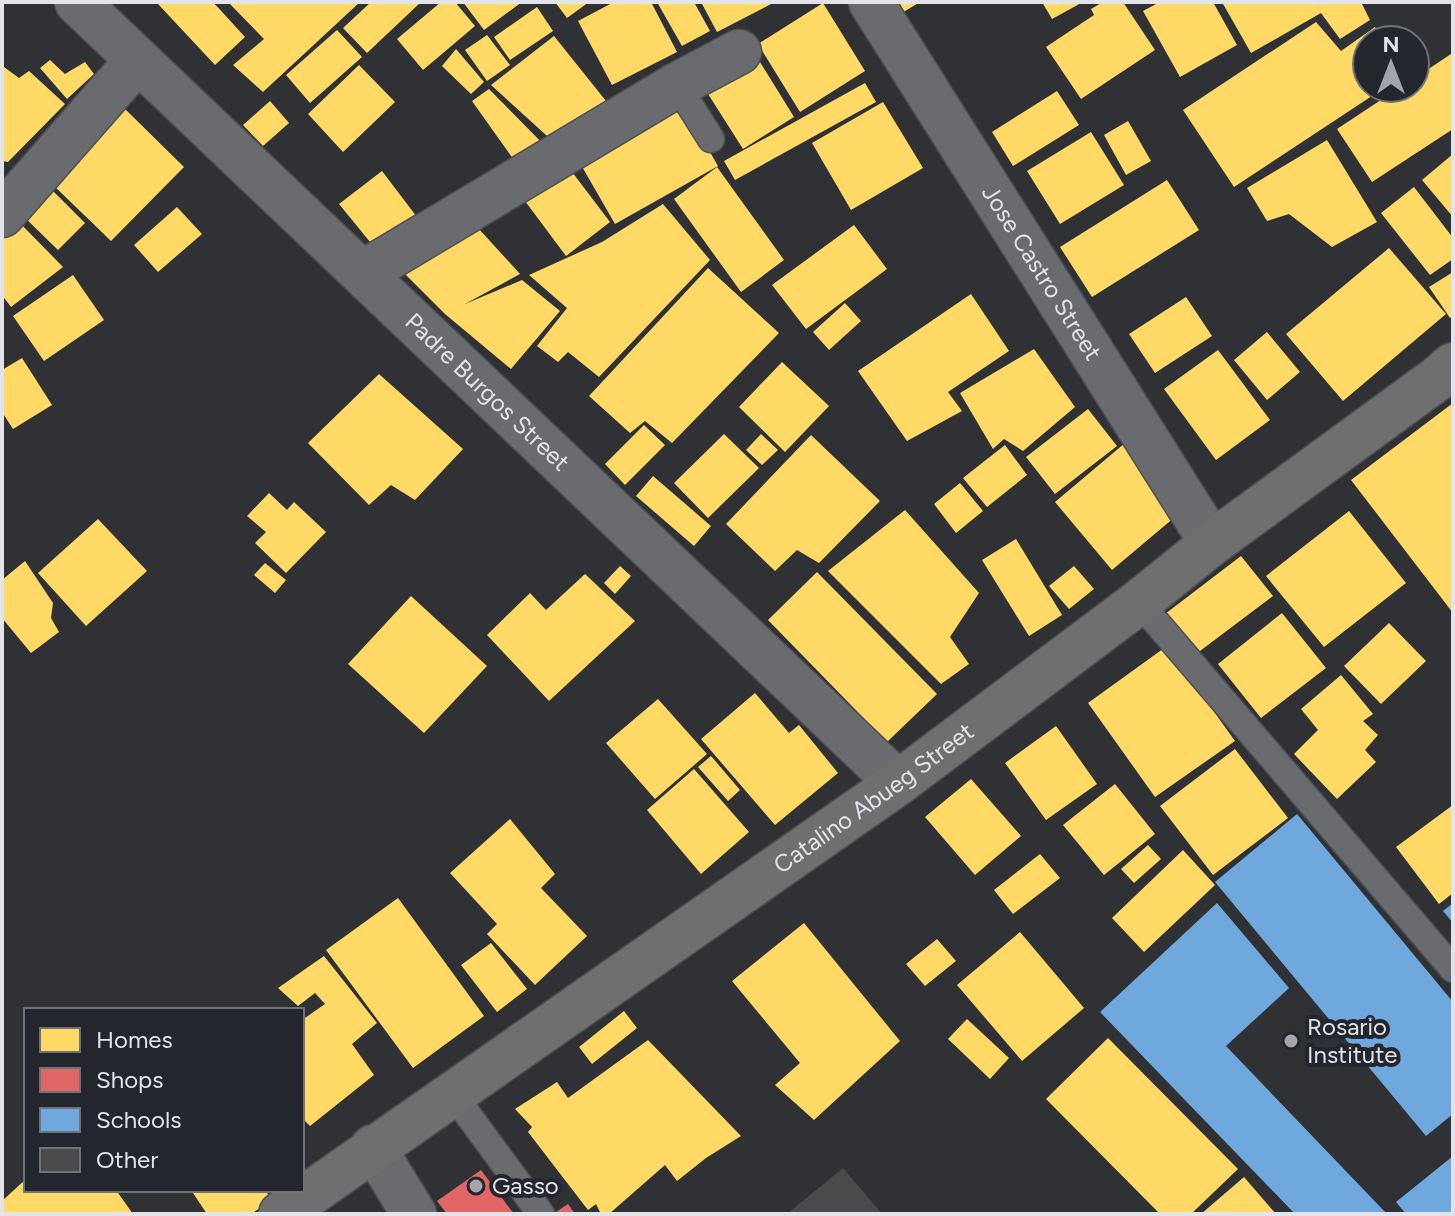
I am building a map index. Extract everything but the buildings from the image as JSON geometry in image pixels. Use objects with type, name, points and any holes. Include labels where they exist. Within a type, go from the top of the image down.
[{"type":"street","name":"Padre Burgos Street","points":[[77,2],[898,783]]},
{"type":"street","name":"Jose Castro Street","points":[[871,2],[1212,543]]},
{"type":"street","points":[[363,273],[677,85],[739,52]]},
{"type":"street","points":[[2,215],[138,60]]},
{"type":"street","name":"Catalino Abueg Street","points":[[281,1214],[898,783],[1139,602],[1212,543],[1448,380]]},
{"type":"street","points":[[373,1147],[414,1214]]},
{"type":"lane","points":[[677,85],[711,139]]},
{"type":"lane","points":[[1139,602],[1453,969]]},
{"type":"lane","points":[[452,1093],[541,1214]]},
{"type":"place","name":"Rosario Institute","points":[[1291,1041]]},
{"type":"place","name":"Gasso","points":[[476,1186]]}]
